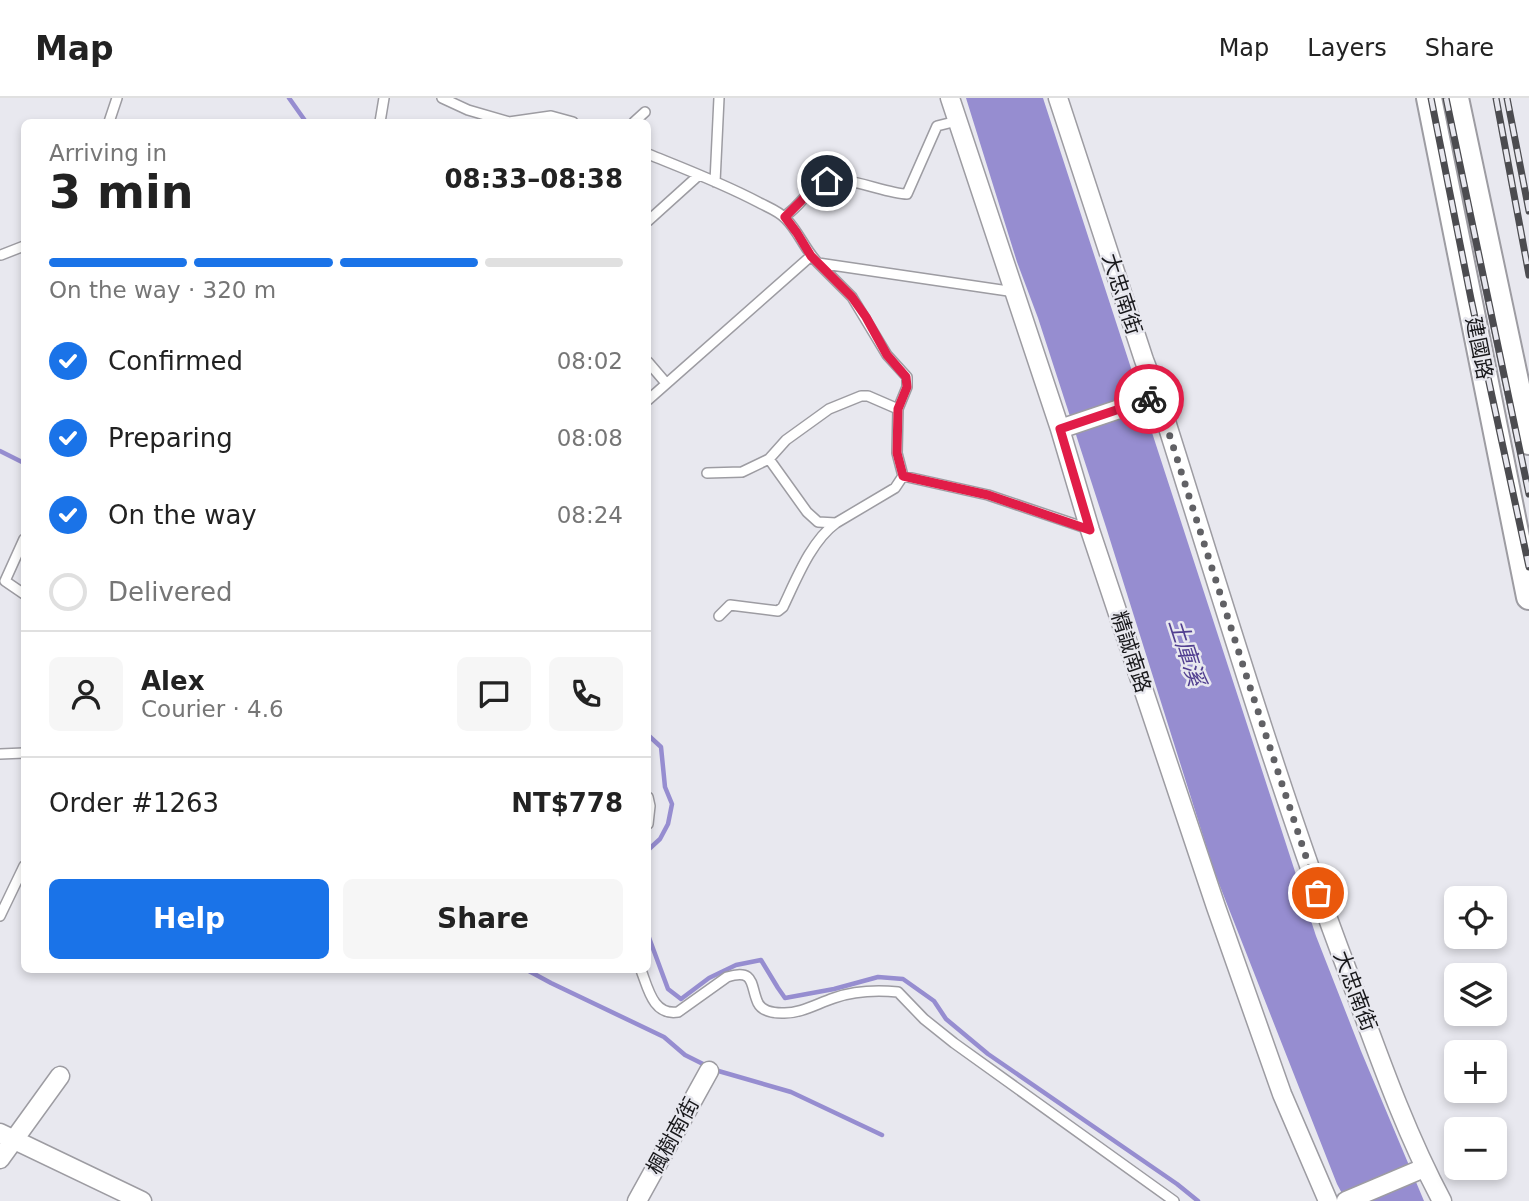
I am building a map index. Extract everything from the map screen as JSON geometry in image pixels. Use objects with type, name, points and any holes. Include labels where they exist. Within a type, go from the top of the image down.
[{"type":"main road","name":"建國路","points":[[1429,98],[1529,597]]},
{"type":"main road","name":"建國路","points":[[1456,98],[1529,442]]},
{"type":"street","name":"精誠南路","points":[[950,98],[1015,292],[1065,427],[1090,530],[1212,895],[1282,1094],[1328,1201]]},
{"type":"street","name":"大忠南街","points":[[1058,98],[1144,360],[1151,398],[1318,893],[1382,1064],[1424,1168],[1442,1201]]},
{"type":"street","points":[[1065,427],[1151,398]]},
{"type":"street","name":"楓樹南街","points":[[637,1201],[709,1071]]},
{"type":"street","points":[[0,1159],[7,1136],[60,1076]]},
{"type":"street","points":[[7,1136],[142,1201]]},
{"type":"street","points":[[1346,1201],[1424,1168]]},
{"type":"lane","points":[[110,119],[117,98]]},
{"type":"lane","points":[[380,119],[384,98]]},
{"type":"lane","points":[[442,98],[468,110],[499,119]]},
{"type":"lane","points":[[715,182],[719,98]]},
{"type":"lane","points":[[637,119],[645,112]]},
{"type":"lane","points":[[530,119],[551,116],[562,119]]},
{"type":"lane","points":[[785,217],[816,184],[827,181],[853,182],[907,194],[937,126],[957,121]]},
{"type":"lane","points":[[651,155],[747,196],[785,217],[814,260],[852,297],[887,355],[906,377],[907,387],[898,409],[897,453],[903,476],[895,488],[828,528],[817,542],[783,607],[778,611],[730,605],[719,616]]},
{"type":"lane","points":[[651,218],[699,175]]},
{"type":"lane","points":[[1,256],[21,247]]},
{"type":"lane","points":[[651,397],[814,260],[1015,292]]},
{"type":"lane","points":[[651,366],[666,383]]},
{"type":"lane","points":[[707,473],[742,472],[769,459],[786,440],[829,408],[861,397],[868,396],[898,409]]},
{"type":"lane","points":[[769,459],[807,512],[818,522],[836,523]]},
{"type":"lane","points":[[903,476],[988,495],[1090,530]]},
{"type":"lane","points":[[21,546],[5,581],[21,592]]},
{"type":"lane","points":[[0,754],[21,753]]},
{"type":"lane","points":[[0,916],[21,872]]},
{"type":"lane","points":[[642,973],[653,1001],[669,1014],[678,1012],[727,977],[736,975],[747,976],[758,1004],[772,1012],[799,1012],[836,998],[879,990],[898,992],[923,1019],[954,1043],[1174,1201]]},
{"type":"water","name":"土庫溪","points":[[966,98],[1043,98],[1316,936],[1424,1201],[1346,1201],[1337,1184],[1214,871],[1106,527],[1017,262]]},
{"type":"waterway","points":[[289,98],[304,119]]},
{"type":"waterway","points":[[0,451],[21,462]]},
{"type":"waterway","points":[[651,738],[661,747],[665,787],[672,804],[668,824],[660,839],[651,847]]},
{"type":"waterway","points":[[651,943],[668,989],[681,999],[709,978],[736,965],[761,960],[785,998],[878,977],[903,979],[934,1001],[946,1019],[988,1054],[1198,1201]]},
{"type":"waterway","points":[[533,973],[664,1037],[685,1055],[715,1070],[791,1092],[882,1135]]},
{"type":"railway","points":[[1431,98],[1529,567]]},
{"type":"railway","points":[[1446,98],[1529,494]]},
{"type":"railway","points":[[1496,98],[1529,275]]},
{"type":"railway","points":[[1507,98],[1529,211]]},
{"type":"way so far","points":[[1149,399],[1157,396],[1318,893]]},
{"type":"route","points":[[827,181],[816,184],[785,217],[811,256],[852,297],[887,355],[906,377],[907,387],[898,409],[897,453],[903,476],[988,495],[1090,530],[1060,429],[1149,399]]}]
